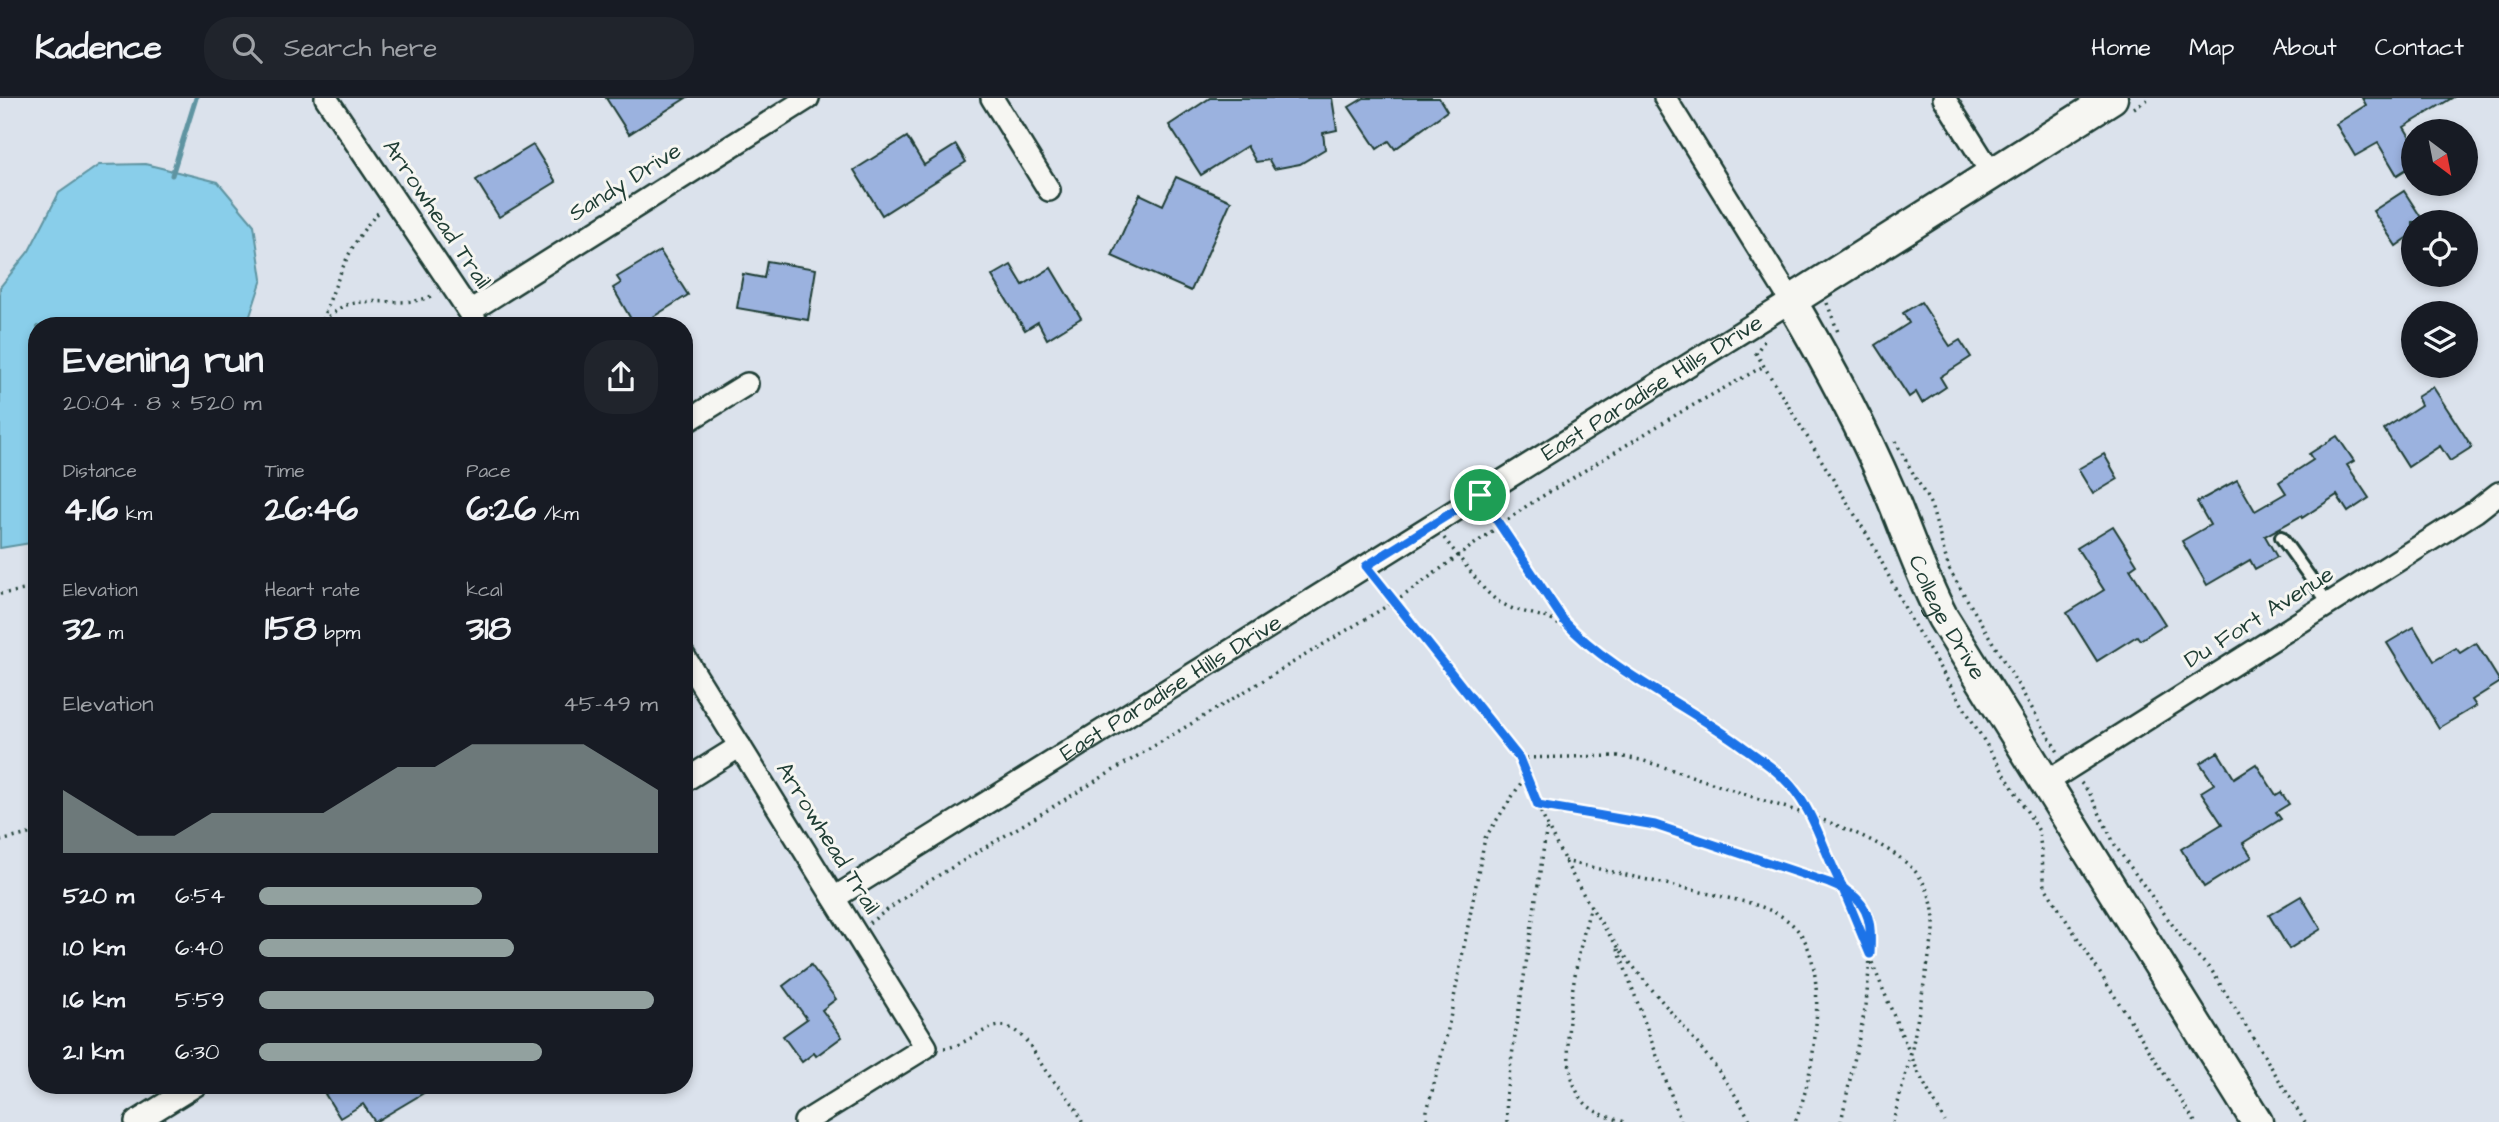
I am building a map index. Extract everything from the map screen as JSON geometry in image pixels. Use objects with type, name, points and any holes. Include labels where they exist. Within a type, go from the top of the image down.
[{"type":"main road","name":"East Paradise Hills Drive","points":[[1791,301],[2112,98]]},
{"type":"main road","name":"College Drive","points":[[1791,301],[1827,361],[1877,462],[1927,589],[1943,618],[2056,776],[2258,1122]]},
{"type":"street","name":"Arrowhead Trail","points":[[326,98],[473,317]]},
{"type":"street","name":"Sandy Drive","points":[[476,317],[808,98]]},
{"type":"street","points":[[992,98],[1049,190]]},
{"type":"street","name":"College Drive","points":[[1665,98],[1791,301]]},
{"type":"street","points":[[1944,98],[1992,174]]},
{"type":"street","name":"East Paradise Hills Drive","points":[[834,898],[1791,301]]},
{"type":"street","points":[[693,417],[747,384]]},
{"type":"street","name":"Du Fort Avenue","points":[[2056,776],[2476,511],[2499,493]]},
{"type":"street","name":"Arrowhead Trail","points":[[693,670],[926,1047]]},
{"type":"street","points":[[693,775],[740,746]]},
{"type":"street","points":[[805,1122],[926,1047]]},
{"type":"street","points":[[136,1122],[181,1094]]},
{"type":"lane","points":[[2281,537],[2329,604]]},
{"type":"path","points":[[323,317],[352,244],[367,223],[394,197]]},
{"type":"path","points":[[329,317],[344,305],[379,301],[412,303],[453,285]]},
{"type":"path","points":[[1826,302],[1839,336]]},
{"type":"path","points":[[1764,340],[1756,353],[1872,542],[1912,622],[2039,831],[2045,887],[2195,1122]]},
{"type":"path","points":[[862,928],[921,886],[1394,602],[1528,505],[1667,420],[1764,366]]},
{"type":"path","points":[[1890,432],[1931,505],[1949,569],[2056,776],[2089,792],[2116,847],[2187,946],[2212,971],[2305,1122]]},
{"type":"path","points":[[1480,495],[1576,635]]},
{"type":"path","points":[[1433,525],[1491,596],[1505,606],[1548,618],[1576,635],[1600,654],[1719,729],[1765,762],[1789,784],[1812,816],[1911,1054],[1945,1122]]},
{"type":"path","points":[[1366,566],[1519,758],[1564,861],[1591,905],[1616,944],[1708,1057],[1751,1122]]},
{"type":"path","points":[[0,594],[28,589]]},
{"type":"path","points":[[1519,758],[1626,757],[1662,766],[1812,816],[1892,853],[1913,869],[1925,886],[1932,906],[1934,930],[1911,1054],[1893,1122]]},
{"type":"path","points":[[1427,1122],[1427,1111],[1447,1034],[1485,838],[1516,793],[1523,772]]},
{"type":"path","points":[[1538,805],[1655,825],[1843,889],[1858,899],[1866,911],[1871,932],[1870,954],[1866,1005],[1841,1122]]},
{"type":"path","points":[[1507,1122],[1506,1095],[1547,825]]},
{"type":"path","points":[[0,841],[28,834]]},
{"type":"path","points":[[1564,861],[1750,902],[1774,912],[1795,928],[1811,956],[1817,990],[1812,1053],[1796,1122]]},
{"type":"path","points":[[1591,905],[1576,968],[1569,1032],[1570,1070],[1585,1104],[1599,1113],[1625,1122]]},
{"type":"path","points":[[1616,944],[1681,1122]]},
{"type":"path","points":[[926,1047],[951,1048],[993,1028],[1000,1026],[1012,1029],[1025,1039],[1048,1075],[1069,1098],[1082,1122]]},
{"type":"water","points":[[145,164],[218,182],[254,225],[262,279],[250,317],[28,317],[28,543],[0,548],[0,287],[29,251],[59,193],[99,165]]},
{"type":"building","points":[[606,98],[686,98],[629,134]]},
{"type":"building","points":[[1210,98],[1332,98],[1337,130],[1323,133],[1325,149],[1300,164],[1274,169],[1269,160],[1256,162],[1247,146],[1201,175],[1169,125]]},
{"type":"building","points":[[1364,98],[1439,98],[1447,111],[1395,149],[1389,141],[1377,149],[1349,107]]},
{"type":"building","points":[[2362,98],[2452,98],[2417,119],[2401,119],[2401,172],[2397,175],[2378,143],[2355,156],[2336,124],[2366,105]]},
{"type":"building","points":[[907,137],[924,165],[956,145],[966,162],[882,215],[854,170]]},
{"type":"building","points":[[533,145],[556,182],[499,217],[476,180]]},
{"type":"building","points":[[1176,177],[1231,201],[1191,291],[1112,256],[1140,194],[1163,205]]},
{"type":"building","points":[[2401,193],[2401,196],[2407,196],[2416,210],[2401,210],[2401,242],[2396,246],[2373,211]]},
{"type":"building","points":[[660,251],[688,295],[653,317],[630,317],[613,288],[621,283],[617,277]]},
{"type":"building","points":[[767,261],[816,269],[808,320],[737,308],[743,274],[764,278]]},
{"type":"building","points":[[1011,265],[1023,285],[1051,268],[1081,318],[1047,339],[1038,322],[1025,330],[992,276]]},
{"type":"building","points":[[1921,302],[1950,346],[1960,340],[1971,357],[1940,377],[1946,387],[1922,403],[1916,392],[1909,397],[1875,345],[1909,323],[1903,313]]},
{"type":"building","points":[[2433,387],[2472,447],[2450,461],[2440,446],[2408,467],[2384,429],[2421,405],[2417,397]]},
{"type":"building","points":[[2337,436],[2354,461],[2347,465],[2369,498],[2348,512],[2337,495],[2302,518],[2301,516],[2265,536],[2277,557],[2255,569],[2250,560],[2207,585],[2182,541],[2210,525],[2197,502],[2237,480],[2255,511],[2286,493],[2279,482],[2313,460],[2309,454]]},
{"type":"building","points":[[2104,454],[2118,479],[2093,494],[2078,469]]},
{"type":"building","points":[[2113,526],[2137,564],[2130,569],[2165,624],[2140,640],[2137,636],[2097,661],[2067,613],[2104,590],[2077,548]]},
{"type":"building","points":[[2414,627],[2434,661],[2456,648],[2460,653],[2476,643],[2499,680],[2499,683],[2472,700],[2476,706],[2439,728],[2387,643]]},
{"type":"building","points":[[2218,752],[2234,778],[2256,764],[2276,795],[2281,792],[2289,804],[2276,812],[2281,819],[2243,843],[2252,857],[2204,887],[2181,849],[2222,824],[2201,792],[2214,784],[2200,763]]},
{"type":"building","points":[[2301,896],[2321,929],[2289,949],[2269,915]]},
{"type":"building","points":[[811,965],[836,999],[822,1010],[842,1037],[816,1056],[814,1053],[802,1062],[783,1036],[807,1019],[783,986]]},
{"type":"building","points":[[325,1094],[422,1094],[375,1122],[363,1104],[340,1118]]},
{"type":"waterway","points":[[172,175],[196,98]]},
{"type":"route","points":[[1480,495],[1366,566],[1519,758],[1538,805],[1655,825],[1843,889],[1870,954],[1871,932],[1866,911],[1858,899],[1843,889],[1812,816],[1797,793],[1765,762],[1719,729],[1600,654],[1576,635],[1480,495]]}]
